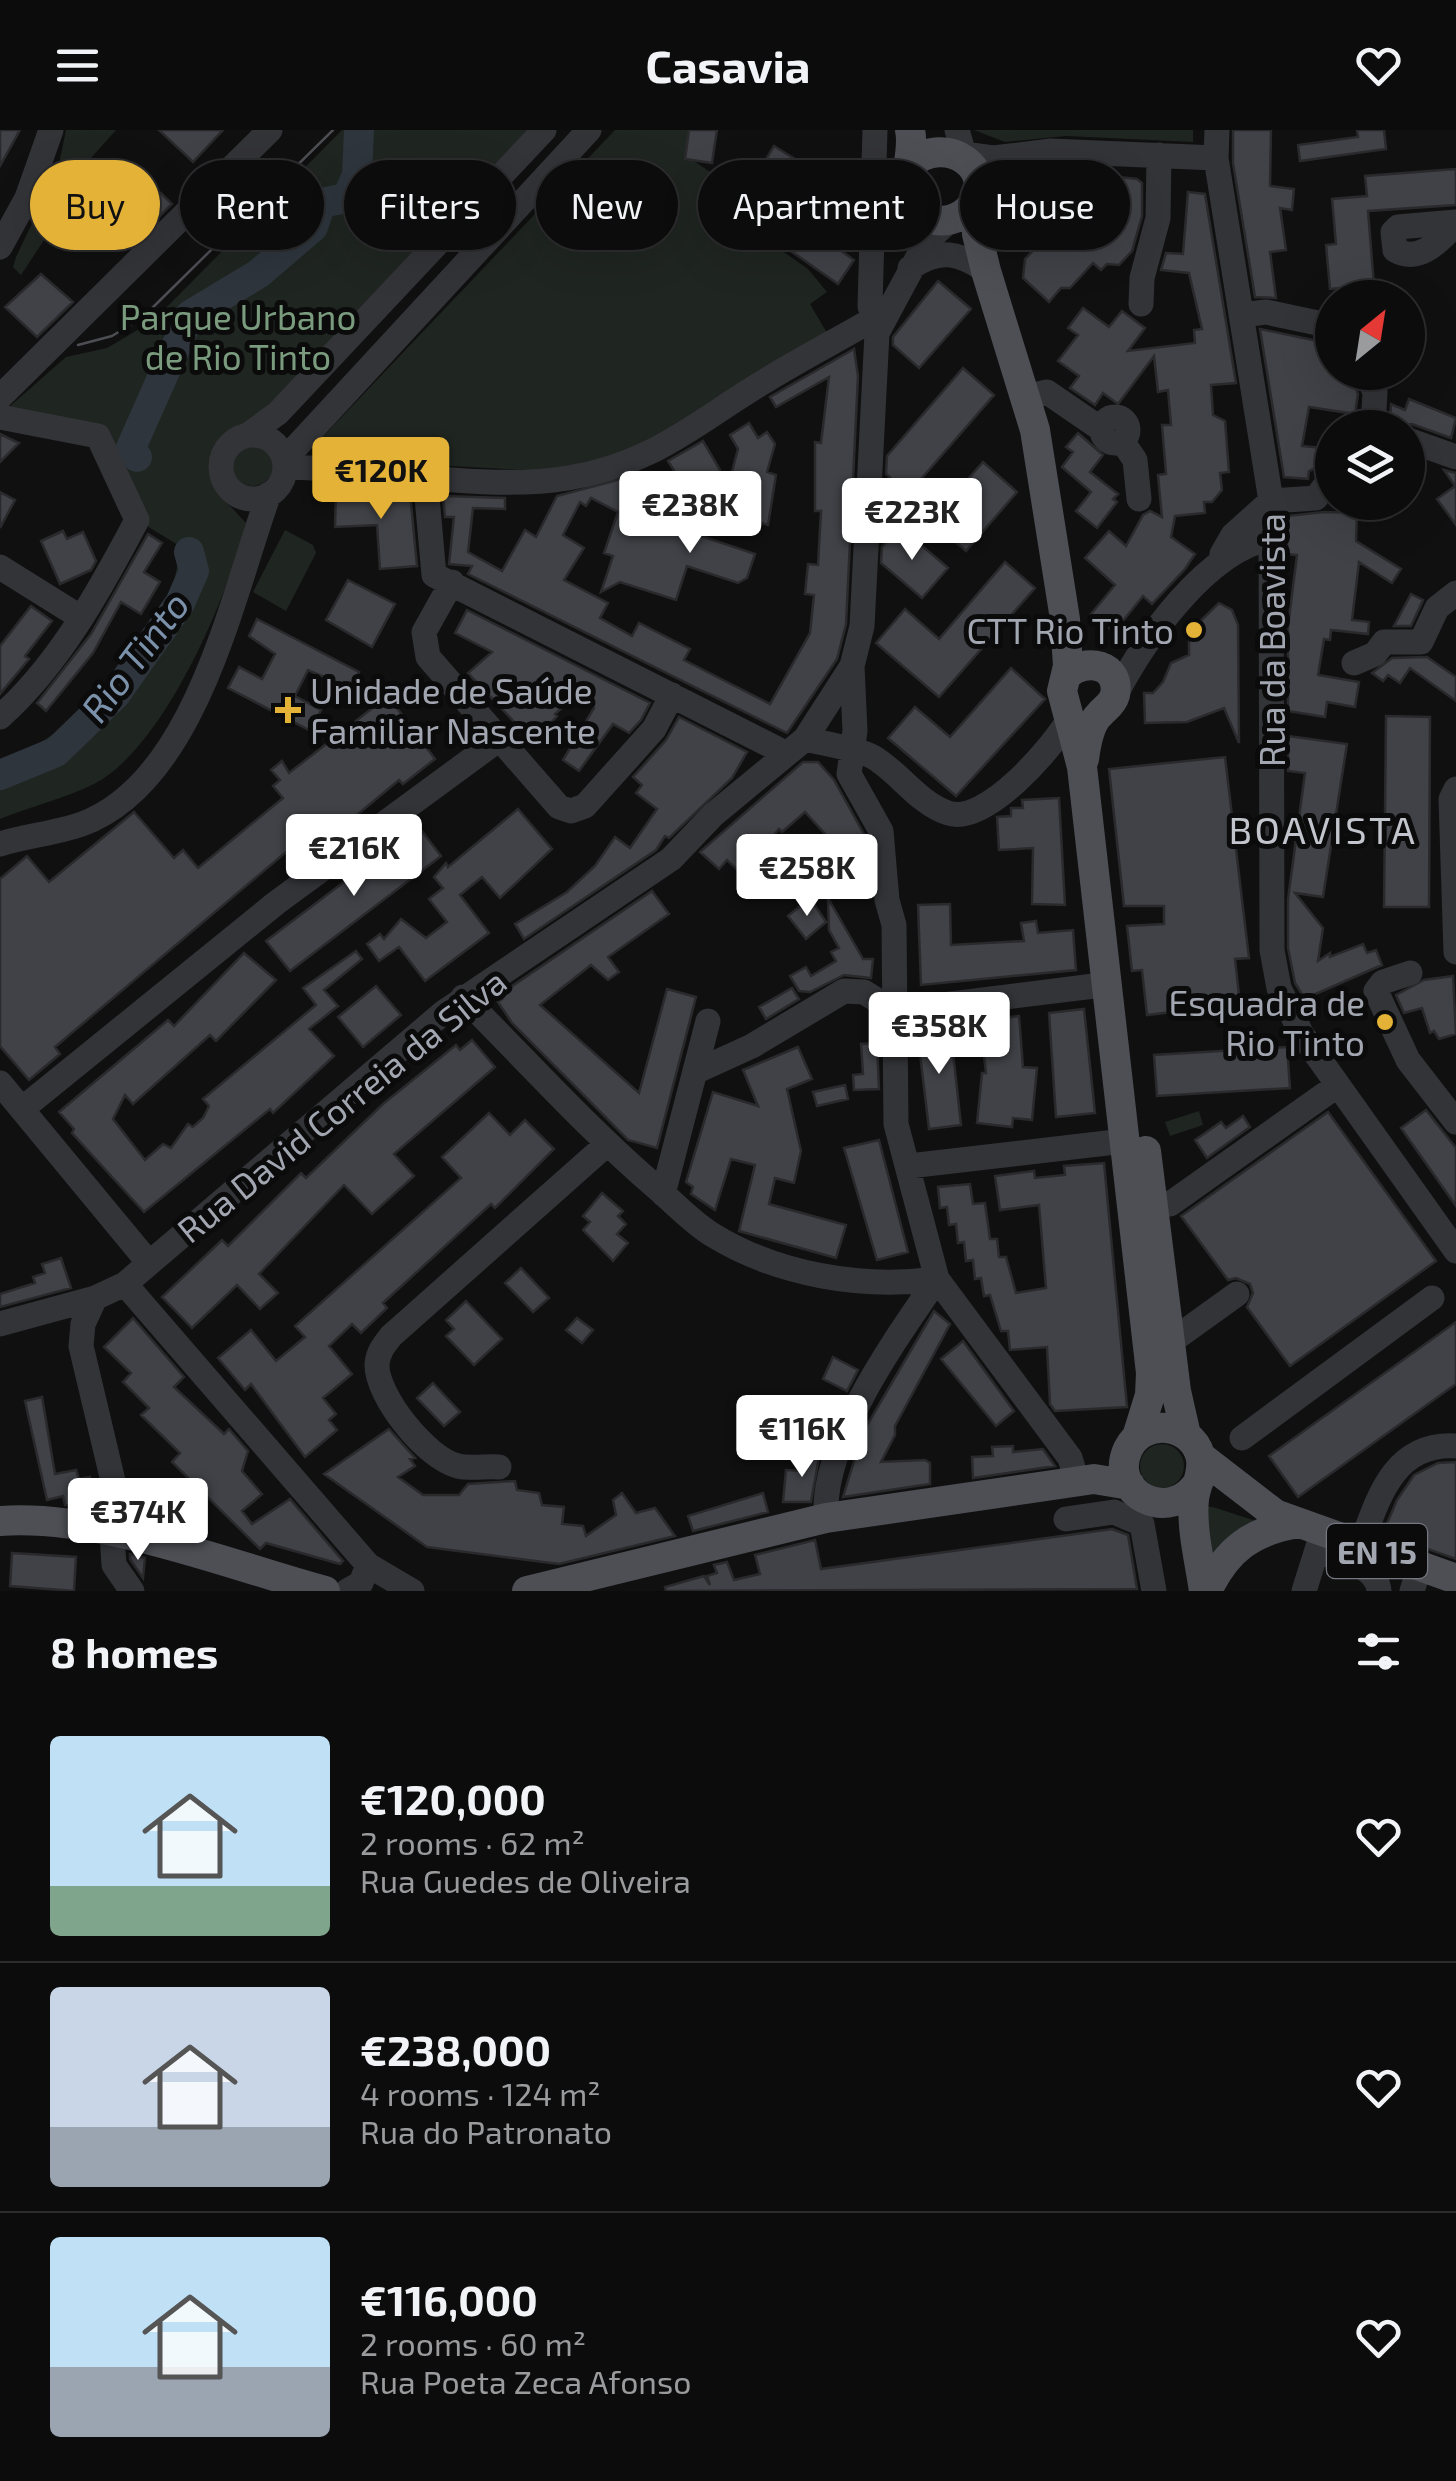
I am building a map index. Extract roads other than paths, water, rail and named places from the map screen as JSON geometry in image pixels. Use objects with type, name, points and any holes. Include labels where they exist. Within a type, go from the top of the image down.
[{"type":"main road","points":[[909,160],[910,130]]},
{"type":"main road","points":[[916,160],[927,150],[952,141],[969,160]]},
{"type":"main road","points":[[940,226],[986,271]]},
{"type":"main road","points":[[981,250],[1027,397],[1065,619],[1086,668],[1112,678],[1088,708],[1090,732],[1082,766],[1120,1141],[1149,1220],[1169,1324],[1205,1591]]},
{"type":"main road","points":[[1086,668],[1062,691],[1088,708]]},
{"type":"main road","points":[[1109,1009],[1137,1096],[1149,1220],[1150,1395],[1125,1474],[1130,1485]]},
{"type":"main road","name":"EN 15","points":[[1077,1481],[1096,1474],[1133,1442],[1161,1427],[1187,1478],[1313,1535],[1361,1546],[1416,1579],[1456,1579]]},
{"type":"main road","points":[[1184,1591],[1175,1528],[1187,1478]]},
{"type":"main road","name":"EN 15","points":[[528,1591],[826,1518],[1077,1481],[1112,1480],[1130,1485],[1148,1501],[1187,1478]]},
{"type":"main road","points":[[0,1521],[54,1523],[119,1535],[324,1591]]},
{"type":"main road","points":[[1205,1591],[1236,1546],[1256,1534],[1313,1535]]},
{"type":"street","points":[[0,217],[27,166],[34,130]]},
{"type":"street","points":[[0,247],[27,198],[52,130]]},
{"type":"street","points":[[6,383],[270,130]]},
{"type":"street","points":[[516,160],[544,130]]},
{"type":"street","points":[[875,130],[870,306],[884,313]]},
{"type":"street","name":"Rua da Boavista","points":[[1217,130],[1216,158],[1271,501],[1272,950],[1279,988],[1301,1033],[1456,1252]]},
{"type":"street","points":[[516,208],[586,131]]},
{"type":"street","points":[[952,141],[1008,156],[1049,151],[1216,158]]},
{"type":"street","points":[[1141,304],[1142,278],[1158,218],[1159,155]]},
{"type":"street","points":[[1005,160],[1008,156]]},
{"type":"street","points":[[257,496],[224,480],[222,461],[230,444],[278,413],[432,250]]},
{"type":"street","points":[[257,496],[282,480],[284,464],[478,250]]},
{"type":"street","points":[[918,250],[884,313],[874,348],[862,626],[852,666],[854,731],[849,774],[881,830],[886,900],[894,925],[896,1124],[938,1279],[1070,1458],[1077,1481]]},
{"type":"street","points":[[910,268],[936,254],[949,253],[967,258],[986,271]]},
{"type":"street","points":[[1241,314],[1266,312],[1315,322]]},
{"type":"street","points":[[284,464],[424,475],[567,478],[622,464],[678,441],[762,382],[884,313]]},
{"type":"street","points":[[1027,397],[1047,392],[1112,435],[1135,460],[1139,499]]},
{"type":"street","points":[[0,417],[98,436],[138,520],[80,617],[34,682],[0,717]]},
{"type":"street","points":[[248,435],[267,438],[284,464]]},
{"type":"street","points":[[1425,446],[1456,457]]},
{"type":"street","points":[[424,475],[434,575],[672,695],[795,746],[870,756],[949,814],[966,815],[983,809],[1088,708],[1214,566],[1234,550],[1271,538]]},
{"type":"street","points":[[0,844],[82,824],[144,778],[198,698],[255,534],[257,496]]},
{"type":"street","points":[[1214,566],[1233,535],[1271,501],[1315,498]]},
{"type":"street","points":[[1214,566],[1241,562],[1271,584]]},
{"type":"street","points":[[0,567],[80,617]]},
{"type":"street","points":[[452,582],[424,632],[428,657],[559,808],[571,812],[585,806],[624,768],[654,729],[672,695]]},
{"type":"street","points":[[1354,662],[1375,654],[1384,642],[1420,642],[1437,608],[1456,593]]},
{"type":"street","points":[[1086,668],[1112,664],[1144,644]]},
{"type":"street","name":"Rua David Correia da Silva","points":[[0,1324],[95,1298],[125,1284],[463,997],[671,858],[713,815],[795,746],[852,666]]},
{"type":"street","points":[[22,1109],[276,903],[498,740]]},
{"type":"street","points":[[1456,790],[1450,799],[1456,952]]},
{"type":"street","points":[[1410,973],[1383,982],[1376,991],[1408,1060],[1456,1122]]},
{"type":"street","points":[[695,1072],[752,1046],[815,1006],[854,990],[894,1011],[1109,1009]]},
{"type":"street","points":[[463,997],[606,1145],[711,1234],[775,1262],[824,1277],[892,1285],[938,1279]]},
{"type":"street","points":[[663,1194],[708,1021]]},
{"type":"street","points":[[0,1083],[149,1263]]},
{"type":"street","points":[[1149,1220],[1338,1085]]},
{"type":"street","points":[[909,1166],[1120,1141]]},
{"type":"street","points":[[498,1466],[457,1466],[428,1448],[387,1398],[379,1382],[378,1353],[391,1336],[606,1145]]},
{"type":"street","points":[[826,1518],[828,1476],[841,1444],[908,1321],[938,1279]]},
{"type":"street","points":[[125,1284],[368,1565],[412,1591]]},
{"type":"street","points":[[1169,1324],[1234,1289]]},
{"type":"street","points":[[95,1298],[80,1346],[119,1535],[114,1565],[132,1591]]},
{"type":"street","points":[[1242,1438],[1432,1298]]},
{"type":"street","points":[[1361,1546],[1384,1483],[1395,1469],[1432,1447],[1456,1446]]},
{"type":"street","points":[[1066,1519],[1114,1512],[1133,1517],[1146,1536],[1154,1591]]},
{"type":"street","points":[[1304,1591],[1313,1535],[1370,1570],[1378,1579],[1379,1591]]},
{"type":"street","points":[[347,1591],[360,1583],[368,1565]]},
{"type":"waterway","name":"Rio Tinto","points":[[137,457],[130,450],[190,315],[258,274],[313,227],[321,203],[347,198],[357,175],[359,130]]},
{"type":"waterway","name":"Rio Tinto","points":[[0,775],[56,752],[115,695],[180,603],[194,571],[189,552]]},
{"type":"tram line","points":[[78,345],[112,336],[143,317],[333,130]]},
{"type":"place","name":"CTT Rio Tinto","points":[[1194,630]]},
{"type":"place","name":"Unidade de Saúde Familiar Nascente","points":[[288,710]]},
{"type":"place","name":"Esquadra de Rio Tinto","points":[[1385,1022]]},
{"type":"district","name":"BOAVISTA","points":[[1323,829]]},
{"type":"park label","name":"Parque Urbano de Rio Tinto","points":[[238,336]]}]
